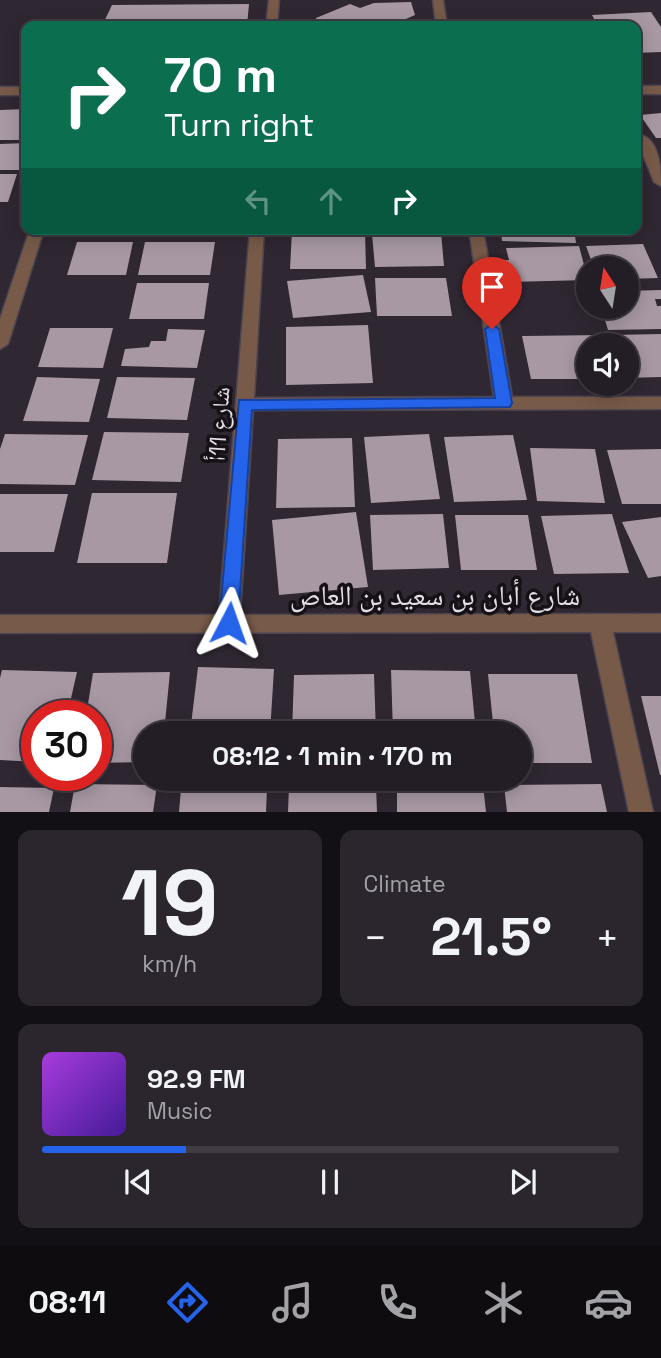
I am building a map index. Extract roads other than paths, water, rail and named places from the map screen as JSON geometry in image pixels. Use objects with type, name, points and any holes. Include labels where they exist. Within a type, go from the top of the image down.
[{"type":"street","points":[[272,21],[274,0]]},
{"type":"street","points":[[438,0],[441,21]]},
{"type":"street","points":[[641,90],[661,90]]},
{"type":"street","points":[[0,91],[21,91]]},
{"type":"street","points":[[644,140],[661,182]]},
{"type":"street","points":[[0,344],[35,235]]},
{"type":"street","name":"شارع 11أ","points":[[229,623],[257,235]]},
{"type":"street","points":[[477,235],[504,403]]},
{"type":"street","points":[[245,404],[661,402]]},
{"type":"street","points":[[600,623],[641,812]]},
{"type":"street","name":"شارع أبان بن سعيد بن العاص","points":[[0,624],[661,623]]}]
